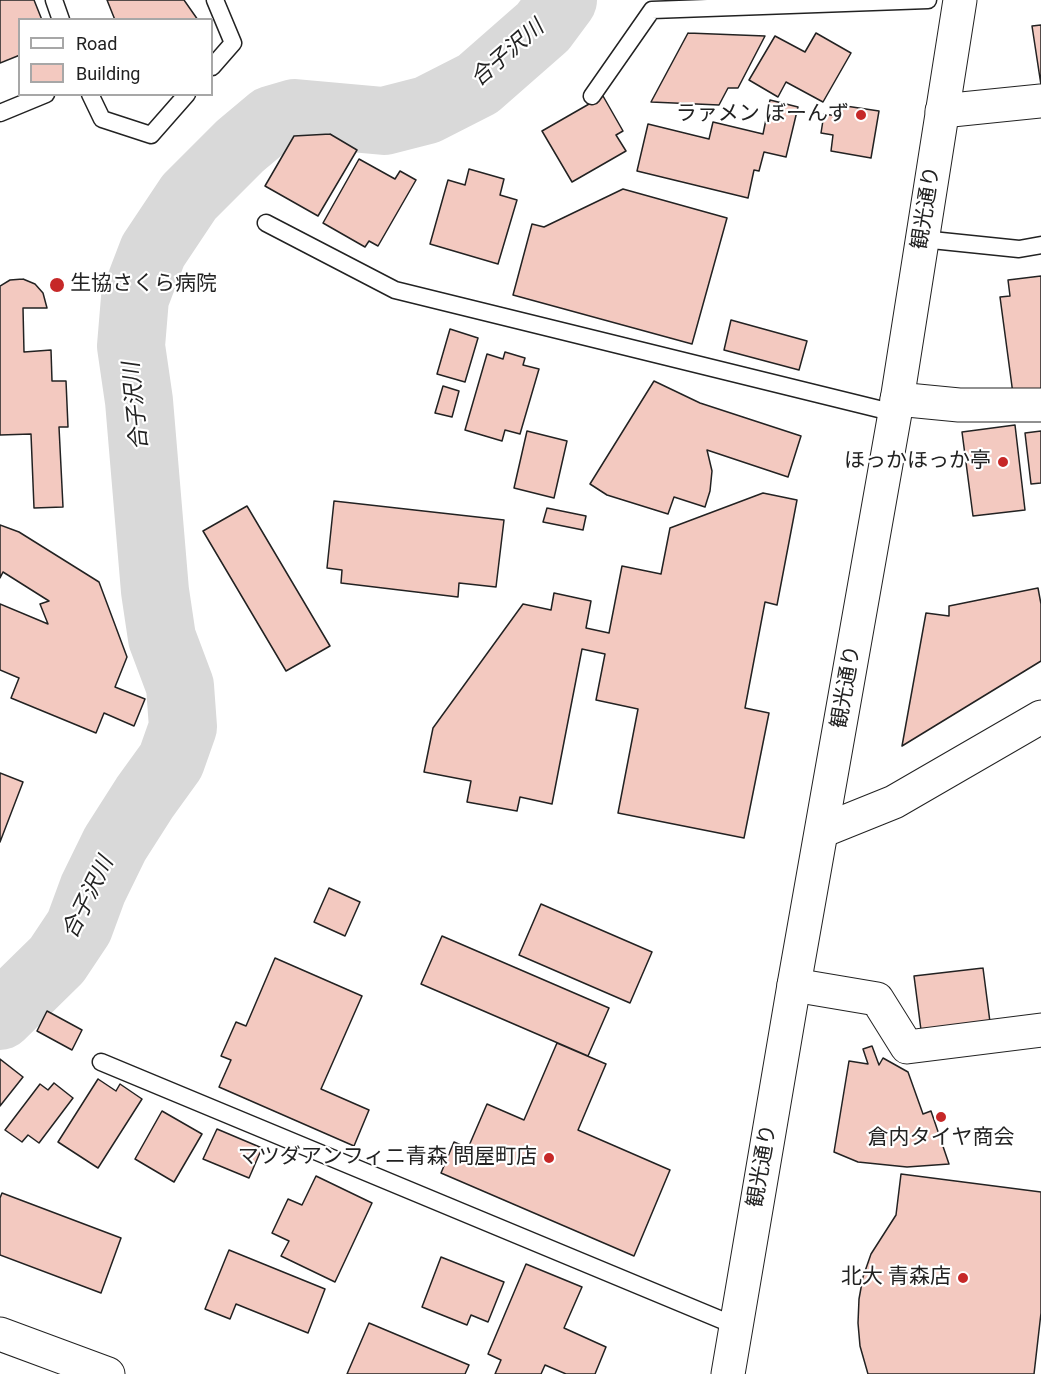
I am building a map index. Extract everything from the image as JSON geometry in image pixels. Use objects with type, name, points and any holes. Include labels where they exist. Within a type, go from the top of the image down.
[{"type":"main road","name":"観光通り","points":[[728,1374],[896,406],[960,0]]},
{"type":"main road","points":[[942,111],[1041,101]]},
{"type":"main road","points":[[896,406],[1041,405]]},
{"type":"main road","points":[[822,831],[894,802],[1041,717]]},
{"type":"main road","points":[[794,986],[877,999],[907,1047],[1041,1029]]},
{"type":"main road","points":[[0,1334],[108,1374]]},
{"type":"lane","points":[[54,0],[60,18]]},
{"type":"lane","points":[[213,66],[233,43],[214,0]]},
{"type":"lane","points":[[592,96],[652,10],[928,0]]},
{"type":"lane","points":[[0,113],[41,96]]},
{"type":"lane","points":[[91,96],[102,119],[151,135],[185,96]]},
{"type":"lane","points":[[266,223],[395,290],[896,406]]},
{"type":"lane","points":[[922,239],[1019,249],[1041,244]]},
{"type":"lane","points":[[100,1062],[736,1326]]},
{"type":"building","points":[[0,0],[34,0],[41,18],[18,18],[18,56],[0,63]]},
{"type":"building","points":[[107,0],[184,0],[197,18],[114,18]]},
{"type":"building","points":[[1041,25],[1041,85],[1032,26]]},
{"type":"building","points":[[688,33],[765,36],[738,88],[728,88],[719,105],[651,102]]},
{"type":"building","points":[[816,33],[851,53],[823,102],[786,82],[778,97],[749,80],[775,36],[805,52]]},
{"type":"building","points":[[603,96],[623,131],[616,135],[626,151],[572,182],[542,131]]},
{"type":"building","points":[[770,100],[798,107],[786,157],[764,152],[759,171],[754,170],[748,198],[637,171],[648,124],[709,139],[713,122],[763,134]]},
{"type":"building","points":[[839,105],[879,111],[871,158],[831,151],[833,135],[821,133],[824,114],[837,116]]},
{"type":"building","points":[[330,134],[357,150],[318,216],[265,186],[294,136]]},
{"type":"building","points":[[359,159],[395,179],[400,171],[416,180],[378,246],[369,241],[365,247],[323,223]]},
{"type":"building","points":[[469,169],[504,179],[500,195],[517,200],[498,264],[430,244],[448,180],[465,185]]},
{"type":"building","points":[[623,189],[727,218],[692,344],[513,295],[532,224],[544,227]]},
{"type":"building","points":[[1041,276],[1041,391],[1013,394],[1000,297],[1010,296],[1008,280]]},
{"type":"building","points":[[23,279],[35,284],[43,293],[47,308],[23,308],[24,352],[51,350],[52,381],[66,381],[68,427],[59,427],[63,507],[34,508],[31,434],[0,435],[0,286],[10,280]]},
{"type":"building","points":[[731,320],[807,341],[799,370],[724,350]]},
{"type":"building","points":[[450,329],[478,338],[465,382],[437,374]]},
{"type":"building","points":[[505,352],[525,358],[523,365],[539,369],[520,434],[505,430],[502,441],[465,430],[487,354],[503,359]]},
{"type":"building","points":[[654,381],[700,403],[801,436],[788,477],[707,450],[712,471],[710,491],[705,507],[674,497],[668,514],[607,495],[590,484]]},
{"type":"building","points":[[443,386],[459,391],[452,417],[435,413]]},
{"type":"building","points":[[1015,425],[1025,510],[973,516],[962,432]]},
{"type":"building","points":[[527,431],[567,441],[554,498],[514,488]]},
{"type":"building","points":[[1041,431],[1041,483],[1031,484],[1025,433]]},
{"type":"building","points":[[763,493],[797,500],[777,605],[765,602],[745,708],[769,713],[744,838],[618,813],[638,709],[596,700],[605,654],[582,649],[552,804],[520,797],[517,811],[467,802],[471,781],[424,772],[433,728],[523,604],[551,610],[554,593],[591,601],[586,628],[609,633],[622,566],[661,574],[670,528]]},
{"type":"building","points":[[334,501],[504,520],[496,587],[459,583],[458,597],[341,583],[342,570],[327,568]]},
{"type":"building","points":[[247,506],[330,646],[286,671],[203,531]]},
{"type":"building","points":[[547,508],[586,516],[583,530],[543,522]]},
{"type":"building","points":[[0,525],[19,532],[99,582],[127,657],[115,687],[145,699],[134,726],[104,713],[96,733],[11,698],[19,678],[0,670],[0,604],[48,624],[40,604],[49,601],[3,572],[0,578]]},
{"type":"building","points":[[1038,588],[1041,604],[1041,661],[902,746],[926,613],[949,616],[949,606]]},
{"type":"building","points":[[0,773],[23,782],[0,842]]},
{"type":"building","points":[[329,888],[360,902],[345,936],[314,922]]},
{"type":"building","points":[[541,904],[652,952],[630,1003],[519,955]]},
{"type":"building","points":[[442,936],[609,1008],[588,1056],[421,984]]},
{"type":"building","points":[[275,958],[362,996],[321,1089],[369,1110],[354,1146],[219,1087],[231,1060],[221,1056],[236,1022],[246,1026]]},
{"type":"building","points":[[983,968],[990,1022],[921,1030],[914,976]]},
{"type":"building","points":[[47,1011],[82,1030],[72,1050],[37,1031]]},
{"type":"building","points":[[557,1043],[606,1064],[578,1130],[670,1170],[634,1256],[441,1173],[454,1142],[468,1148],[487,1104],[524,1120]]},
{"type":"building","points":[[872,1046],[879,1065],[883,1058],[908,1072],[923,1114],[931,1111],[949,1164],[907,1167],[858,1162],[834,1152],[849,1061],[868,1064],[863,1049]]},
{"type":"building","points":[[0,1059],[23,1077],[0,1106]]},
{"type":"building","points":[[98,1079],[116,1091],[120,1084],[142,1099],[98,1168],[58,1142]]},
{"type":"building","points":[[54,1083],[73,1098],[39,1143],[28,1135],[22,1142],[5,1130],[40,1084],[48,1090]]},
{"type":"building","points":[[162,1111],[202,1134],[174,1182],[135,1159]]},
{"type":"building","points":[[217,1129],[262,1148],[249,1178],[203,1159]]},
{"type":"building","points":[[901,1174],[1041,1192],[1041,1313],[1034,1374],[868,1374],[860,1346],[859,1299],[863,1277],[871,1254],[896,1215]]},
{"type":"building","points":[[316,1176],[372,1203],[335,1282],[281,1256],[289,1241],[272,1233],[288,1199],[302,1205]]},
{"type":"building","points":[[2,1193],[121,1238],[101,1293],[0,1255],[0,1198]]},
{"type":"building","points":[[229,1250],[325,1289],[308,1333],[236,1304],[230,1319],[205,1309]]},
{"type":"building","points":[[441,1257],[504,1282],[488,1322],[471,1315],[467,1325],[422,1307]]},
{"type":"building","points":[[526,1264],[582,1287],[564,1328],[606,1347],[595,1374],[566,1374],[545,1365],[541,1374],[495,1374],[501,1360],[488,1354]]},
{"type":"building","points":[[369,1323],[469,1365],[465,1374],[347,1374]]},
{"type":"waterway","name":"合子沢川","points":[[0,1016],[57,960],[79,927],[93,889],[115,844],[171,761],[183,727],[180,686],[162,638],[155,591],[139,401],[131,346],[135,298],[153,251],[189,197],[240,146],[271,120],[295,113],[384,121],[427,110],[478,84],[543,27],[563,0]]},
{"type":"place","name":"ラァメン ぼーんず","points":[[861,115]]},
{"type":"place","name":"生協さくら病院","points":[[57,285]]},
{"type":"place","name":"ほっかほっか亭","points":[[1003,462]]},
{"type":"place","name":"倉内タイヤ商会","points":[[941,1117]]},
{"type":"place","name":"マツダアンフィニ青森 問屋町店","points":[[549,1158]]},
{"type":"place","name":"北大 青森店","points":[[963,1278]]}]
